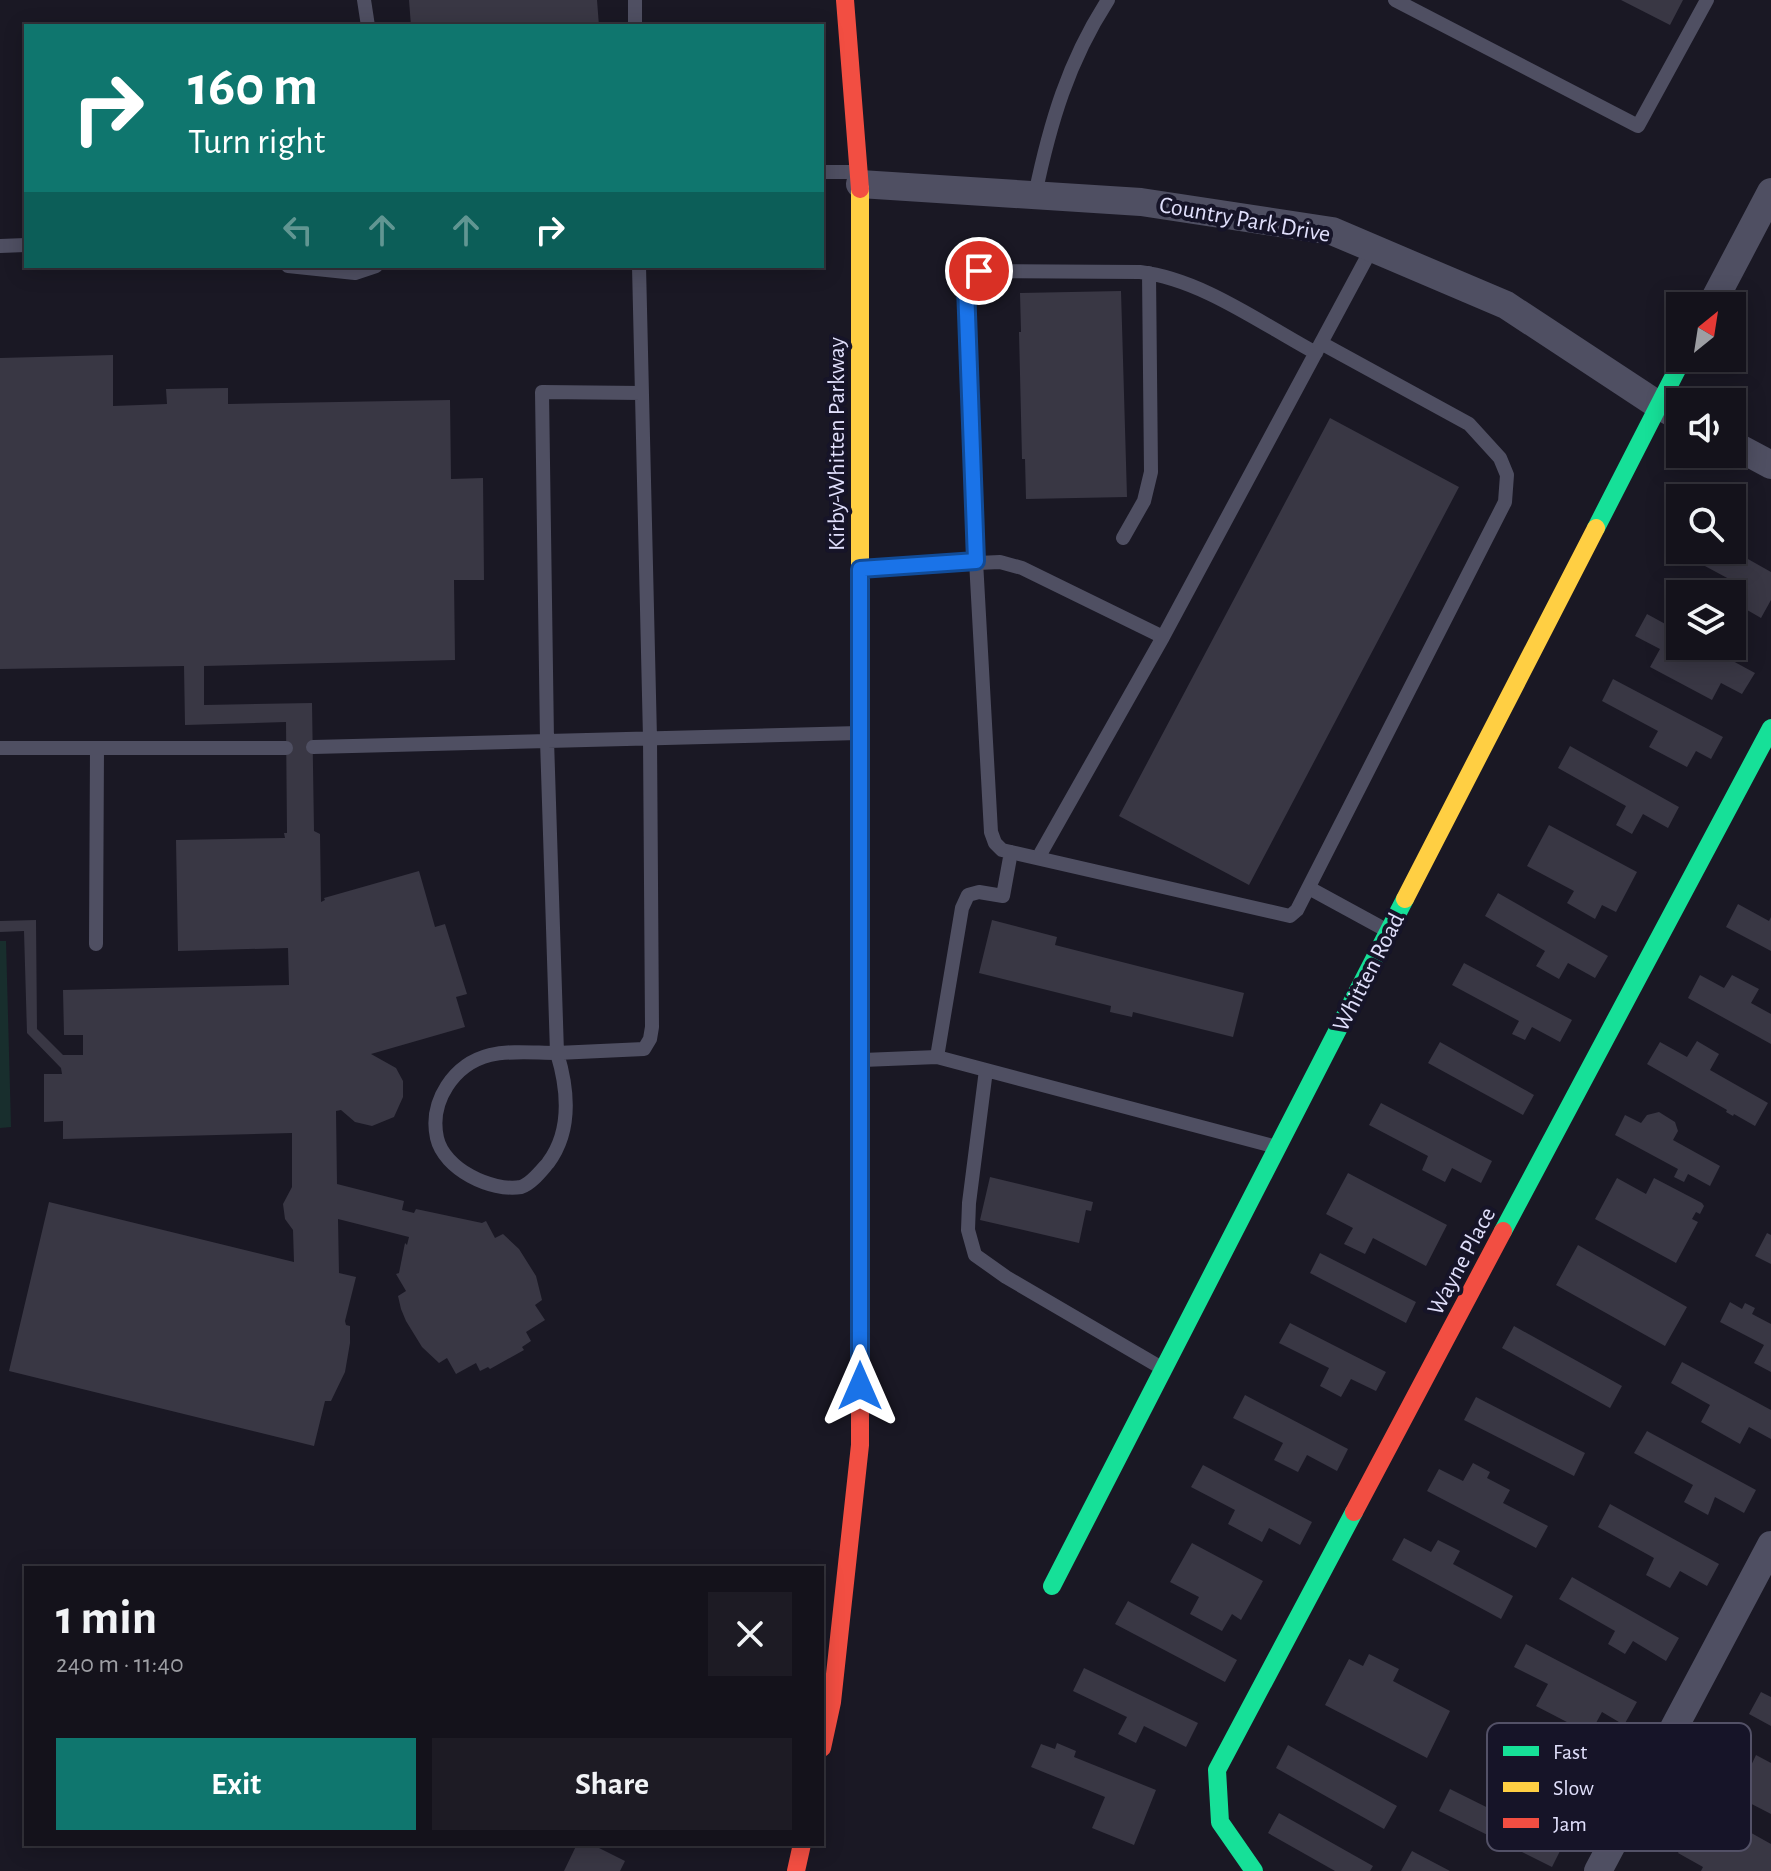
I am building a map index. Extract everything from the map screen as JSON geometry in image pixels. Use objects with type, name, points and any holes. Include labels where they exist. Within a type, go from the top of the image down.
[{"type":"street","name":"Kirby-Whitten Parkway","points":[[824,1739],[832,1702],[860,1445],[859,178],[845,0]]},
{"type":"street","name":"Country Park Drive","points":[[859,178],[1141,202],[1332,231],[1506,305],[1666,409]]},
{"type":"street","points":[[1718,292],[1771,192]]},
{"type":"street","name":"Whitten Road","points":[[1052,1586],[1388,932],[1666,417]]},
{"type":"street","points":[[1746,452],[1771,465]]},
{"type":"street","name":"Wayne Place","points":[[1254,1871],[1220,1822],[1217,1770],[1771,728]]},
{"type":"street","points":[[1677,1723],[1771,1545]]},
{"type":"street","points":[[796,1871],[802,1846]]},
{"type":"street","points":[[1598,1871],[1609,1851]]},
{"type":"lane","points":[[364,0],[368,24]]},
{"type":"lane","points":[[635,0],[635,24]]},
{"type":"lane","points":[[1035,195],[1046,139],[1066,77],[1108,0]]},
{"type":"lane","points":[[1395,0],[1638,126],[1707,0]]},
{"type":"lane","points":[[824,172],[859,178]]},
{"type":"lane","points":[[0,246],[24,245]]},
{"type":"lane","points":[[1038,858],[1163,637],[1372,248]]},
{"type":"lane","points":[[307,268],[355,273],[370,268]]},
{"type":"lane","points":[[639,268],[642,393],[650,738],[653,1012],[650,1039],[644,1049],[557,1053],[489,1055],[465,1065],[446,1084],[436,1113],[438,1140],[451,1161],[474,1178],[500,1186],[523,1187],[540,1173],[557,1150],[564,1128],[565,1080],[557,1053],[547,740],[542,392],[642,393]]},
{"type":"lane","points":[[979,271],[1149,273],[1196,288],[1469,424],[1500,458],[1507,475],[1505,502],[1309,888],[1290,916],[1002,850],[991,832],[976,561],[966,286],[969,276],[979,271]]},
{"type":"lane","points":[[1123,538],[1144,501],[1151,472],[1149,273]]},
{"type":"lane","points":[[860,569],[1000,562],[1022,568],[1163,637]]},
{"type":"lane","points":[[313,747],[860,733]]},
{"type":"lane","points":[[0,748],[286,748]]},
{"type":"lane","points":[[96,944],[97,748]]},
{"type":"lane","points":[[937,1057],[962,908],[968,895],[979,892],[1003,896],[1011,852]]},
{"type":"lane","points":[[1309,888],[1388,932]]},
{"type":"lane","points":[[860,1060],[937,1057],[1278,1147]]},
{"type":"lane","points":[[986,1070],[968,1217],[975,1255],[1006,1277],[1164,1369]]},
{"type":"green space","points":[[0,941],[6,941],[11,1127],[0,1128]]},
{"type":"building","points":[[409,0],[597,0],[599,24],[411,24]]},
{"type":"building","points":[[1621,0],[1683,0],[1670,25]]},
{"type":"building","points":[[1121,291],[1127,497],[1026,499],[1025,459],[1022,459],[1020,293]]},
{"type":"building","points":[[113,355],[113,406],[167,404],[166,389],[228,388],[228,404],[450,400],[451,479],[483,478],[484,580],[454,580],[455,660],[204,666],[204,705],[312,703],[314,831],[320,834],[321,902],[324,898],[419,871],[435,927],[445,924],[467,994],[456,997],[465,1027],[371,1054],[396,1068],[403,1081],[403,1097],[394,1117],[372,1126],[355,1122],[341,1110],[336,1111],[337,1184],[404,1201],[402,1210],[414,1213],[416,1209],[482,1223],[486,1221],[495,1238],[503,1234],[519,1249],[536,1276],[542,1300],[535,1305],[545,1320],[526,1332],[531,1341],[522,1347],[524,1350],[490,1369],[480,1371],[476,1363],[456,1374],[447,1358],[439,1363],[422,1347],[401,1309],[398,1296],[406,1291],[396,1274],[399,1273],[409,1237],[338,1219],[339,1273],[356,1277],[345,1321],[350,1326],[350,1343],[345,1372],[331,1401],[325,1401],[314,1446],[9,1371],[49,1202],[294,1262],[293,1230],[285,1219],[283,1204],[292,1187],[292,1133],[63,1139],[63,1121],[44,1122],[44,1074],[62,1074],[61,1068],[27,1033],[24,931],[0,932],[0,921],[36,920],[37,1029],[63,1055],[83,1055],[83,1035],[64,1035],[63,990],[289,985],[288,948],[178,951],[176,840],[285,838],[286,722],[185,725],[184,666],[0,669],[0,358]]},
{"type":"building","points":[[1330,418],[1459,487],[1249,885],[1119,816]]},
{"type":"building","points":[[1746,558],[1771,572],[1771,600],[1761,618],[1746,609],[1746,580],[1731,580],[1701,564],[1746,564]]},
{"type":"building","points":[[1647,614],[1666,624],[1666,660],[1731,660],[1755,673],[1742,694],[1721,683],[1712,700],[1650,667],[1660,649],[1635,636]]},
{"type":"building","points":[[1613,679],[1723,737],[1711,759],[1696,751],[1687,767],[1649,747],[1658,731],[1602,701]]},
{"type":"building","points":[[1570,746],[1679,807],[1668,828],[1643,814],[1632,834],[1616,825],[1626,806],[1558,768]]},
{"type":"building","points":[[1549,825],[1637,872],[1616,912],[1602,905],[1595,919],[1567,903],[1574,891],[1527,866]]},
{"type":"building","points":[[1498,893],[1608,956],[1595,978],[1568,963],[1559,979],[1536,966],[1545,951],[1485,916]]},
{"type":"building","points":[[1738,904],[1769,921],[1771,917],[1771,951],[1726,927]]},
{"type":"building","points":[[992,920],[1057,937],[1055,945],[1244,993],[1233,1037],[1133,1012],[1132,1017],[1110,1012],[1111,1006],[979,973]]},
{"type":"building","points":[[1464,963],[1572,1020],[1560,1042],[1532,1027],[1525,1040],[1512,1034],[1519,1021],[1452,985]]},
{"type":"building","points":[[1700,975],[1724,988],[1732,975],[1759,989],[1751,1003],[1771,1014],[1771,1044],[1688,998]]},
{"type":"building","points":[[1697,1041],[1719,1054],[1710,1070],[1768,1103],[1755,1126],[1647,1064],[1660,1042],[1687,1057]]},
{"type":"building","points":[[1440,1042],[1534,1095],[1523,1115],[1428,1063]]},
{"type":"building","points":[[1381,1103],[1492,1161],[1481,1183],[1452,1168],[1445,1182],[1422,1170],[1428,1156],[1369,1125]]},
{"type":"building","points":[[1659,1112],[1675,1122],[1678,1131],[1673,1140],[1720,1166],[1710,1186],[1688,1174],[1684,1182],[1674,1177],[1678,1169],[1615,1135],[1625,1115],[1641,1123],[1647,1115]]},
{"type":"building","points":[[1348,1173],[1447,1225],[1426,1266],[1373,1238],[1365,1254],[1344,1244],[1353,1228],[1326,1214]]},
{"type":"building","points":[[990,1177],[1093,1202],[1091,1211],[1086,1210],[1079,1243],[980,1220]]},
{"type":"building","points":[[1617,1178],[1646,1194],[1654,1178],[1702,1203],[1704,1206],[1700,1214],[1696,1212],[1692,1219],[1698,1222],[1676,1263],[1595,1219]]},
{"type":"building","points":[[1767,1233],[1771,1235],[1771,1264],[1755,1256]]},
{"type":"building","points":[[1578,1245],[1687,1307],[1665,1346],[1556,1285]]},
{"type":"building","points":[[1320,1253],[1416,1302],[1406,1323],[1310,1273]]},
{"type":"building","points":[[1730,1302],[1742,1309],[1745,1303],[1755,1308],[1752,1314],[1771,1324],[1771,1372],[1754,1363],[1764,1345],[1720,1322]]},
{"type":"building","points":[[1290,1323],[1386,1372],[1376,1391],[1351,1379],[1341,1397],[1320,1386],[1329,1368],[1279,1343]]},
{"type":"building","points":[[1514,1326],[1622,1386],[1610,1408],[1502,1348]]},
{"type":"building","points":[[1682,1362],[1771,1410],[1771,1439],[1749,1427],[1740,1444],[1701,1422],[1710,1405],[1671,1383]]},
{"type":"building","points":[[1245,1395],[1348,1449],[1337,1471],[1307,1455],[1298,1472],[1274,1460],[1283,1443],[1233,1418]]},
{"type":"building","points":[[1476,1397],[1585,1453],[1574,1476],[1464,1420]]},
{"type":"building","points":[[1647,1431],[1756,1490],[1744,1513],[1715,1497],[1708,1515],[1684,1502],[1693,1485],[1634,1453]]},
{"type":"building","points":[[1473,1463],[1490,1472],[1487,1478],[1510,1490],[1503,1503],[1548,1526],[1536,1548],[1427,1491],[1439,1469],[1463,1481]]},
{"type":"building","points":[[1203,1465],[1312,1522],[1300,1545],[1269,1528],[1262,1542],[1228,1524],[1235,1510],[1191,1487]]},
{"type":"building","points":[[1610,1504],[1719,1564],[1707,1586],[1680,1571],[1670,1588],[1646,1575],[1654,1558],[1598,1527]]},
{"type":"building","points":[[1404,1538],[1431,1552],[1438,1540],[1460,1551],[1453,1564],[1513,1596],[1501,1619],[1392,1560]]},
{"type":"building","points":[[1192,1543],[1263,1581],[1241,1620],[1232,1614],[1222,1631],[1190,1614],[1199,1597],[1170,1582]]},
{"type":"building","points":[[1572,1577],[1679,1638],[1666,1661],[1633,1641],[1625,1654],[1608,1644],[1615,1631],[1559,1599]]},
{"type":"building","points":[[1128,1601],[1237,1660],[1225,1682],[1115,1624]]},
{"type":"building","points":[[1526,1644],[1637,1702],[1625,1723],[1602,1712],[1596,1723],[1569,1723],[1536,1706],[1548,1684],[1514,1667]]},
{"type":"building","points":[[1369,1654],[1399,1669],[1393,1681],[1450,1711],[1427,1758],[1325,1705],[1349,1659],[1363,1666]]},
{"type":"building","points":[[1084,1668],[1198,1723],[1186,1747],[1144,1726],[1136,1743],[1118,1734],[1127,1717],[1073,1691]]},
{"type":"building","points":[[1761,1692],[1771,1697],[1771,1726],[1749,1714]]},
{"type":"building","points":[[1057,1743],[1076,1751],[1074,1757],[1156,1790],[1134,1845],[1092,1828],[1105,1797],[1031,1767],[1041,1744],[1055,1749]]},
{"type":"building","points":[[1288,1745],[1397,1806],[1384,1829],[1276,1768]]},
{"type":"building","points":[[1756,1755],[1771,1763],[1771,1814],[1751,1804],[1751,1766]]},
{"type":"building","points":[[1450,1789],[1487,1807],[1487,1835],[1439,1811]]},
{"type":"building","points":[[1279,1813],[1373,1866],[1370,1871],[1335,1871],[1268,1833]]},
{"type":"building","points":[[1751,1833],[1771,1844],[1771,1871],[1701,1871],[1703,1867],[1678,1853],[1751,1851]]},
{"type":"building","points":[[576,1846],[595,1846],[625,1861],[620,1871],[564,1871]]},
{"type":"building","points":[[1412,1851],[1450,1871],[1401,1871]]},
{"type":"building","points":[[1520,1851],[1560,1851],[1552,1867]]},
{"type":"traffic: fast","points":[[1596,528],[1676,372]]},
{"type":"traffic: fast","points":[[1503,1231],[1771,728]]},
{"type":"traffic: fast","points":[[1052,1586],[1405,899]]},
{"type":"traffic: fast","points":[[1254,1871],[1220,1822],[1217,1770],[1354,1512]]},
{"type":"traffic: slow","points":[[860,189],[860,801]]},
{"type":"traffic: slow","points":[[1405,899],[1596,528]]},
{"type":"traffic: slow","points":[[860,1049],[860,1367]]},
{"type":"traffic: jam","points":[[845,0],[860,189]]},
{"type":"traffic: jam","points":[[860,801],[860,1049]]},
{"type":"traffic: jam","points":[[1354,1512],[1503,1231]]},
{"type":"traffic: jam","points":[[824,1739],[832,1702],[860,1445],[860,1367]]},
{"type":"traffic: jam","points":[[796,1871],[802,1846]]},
{"type":"route","points":[[860,1386],[860,569],[976,561],[966,286],[969,276],[979,271]]}]
